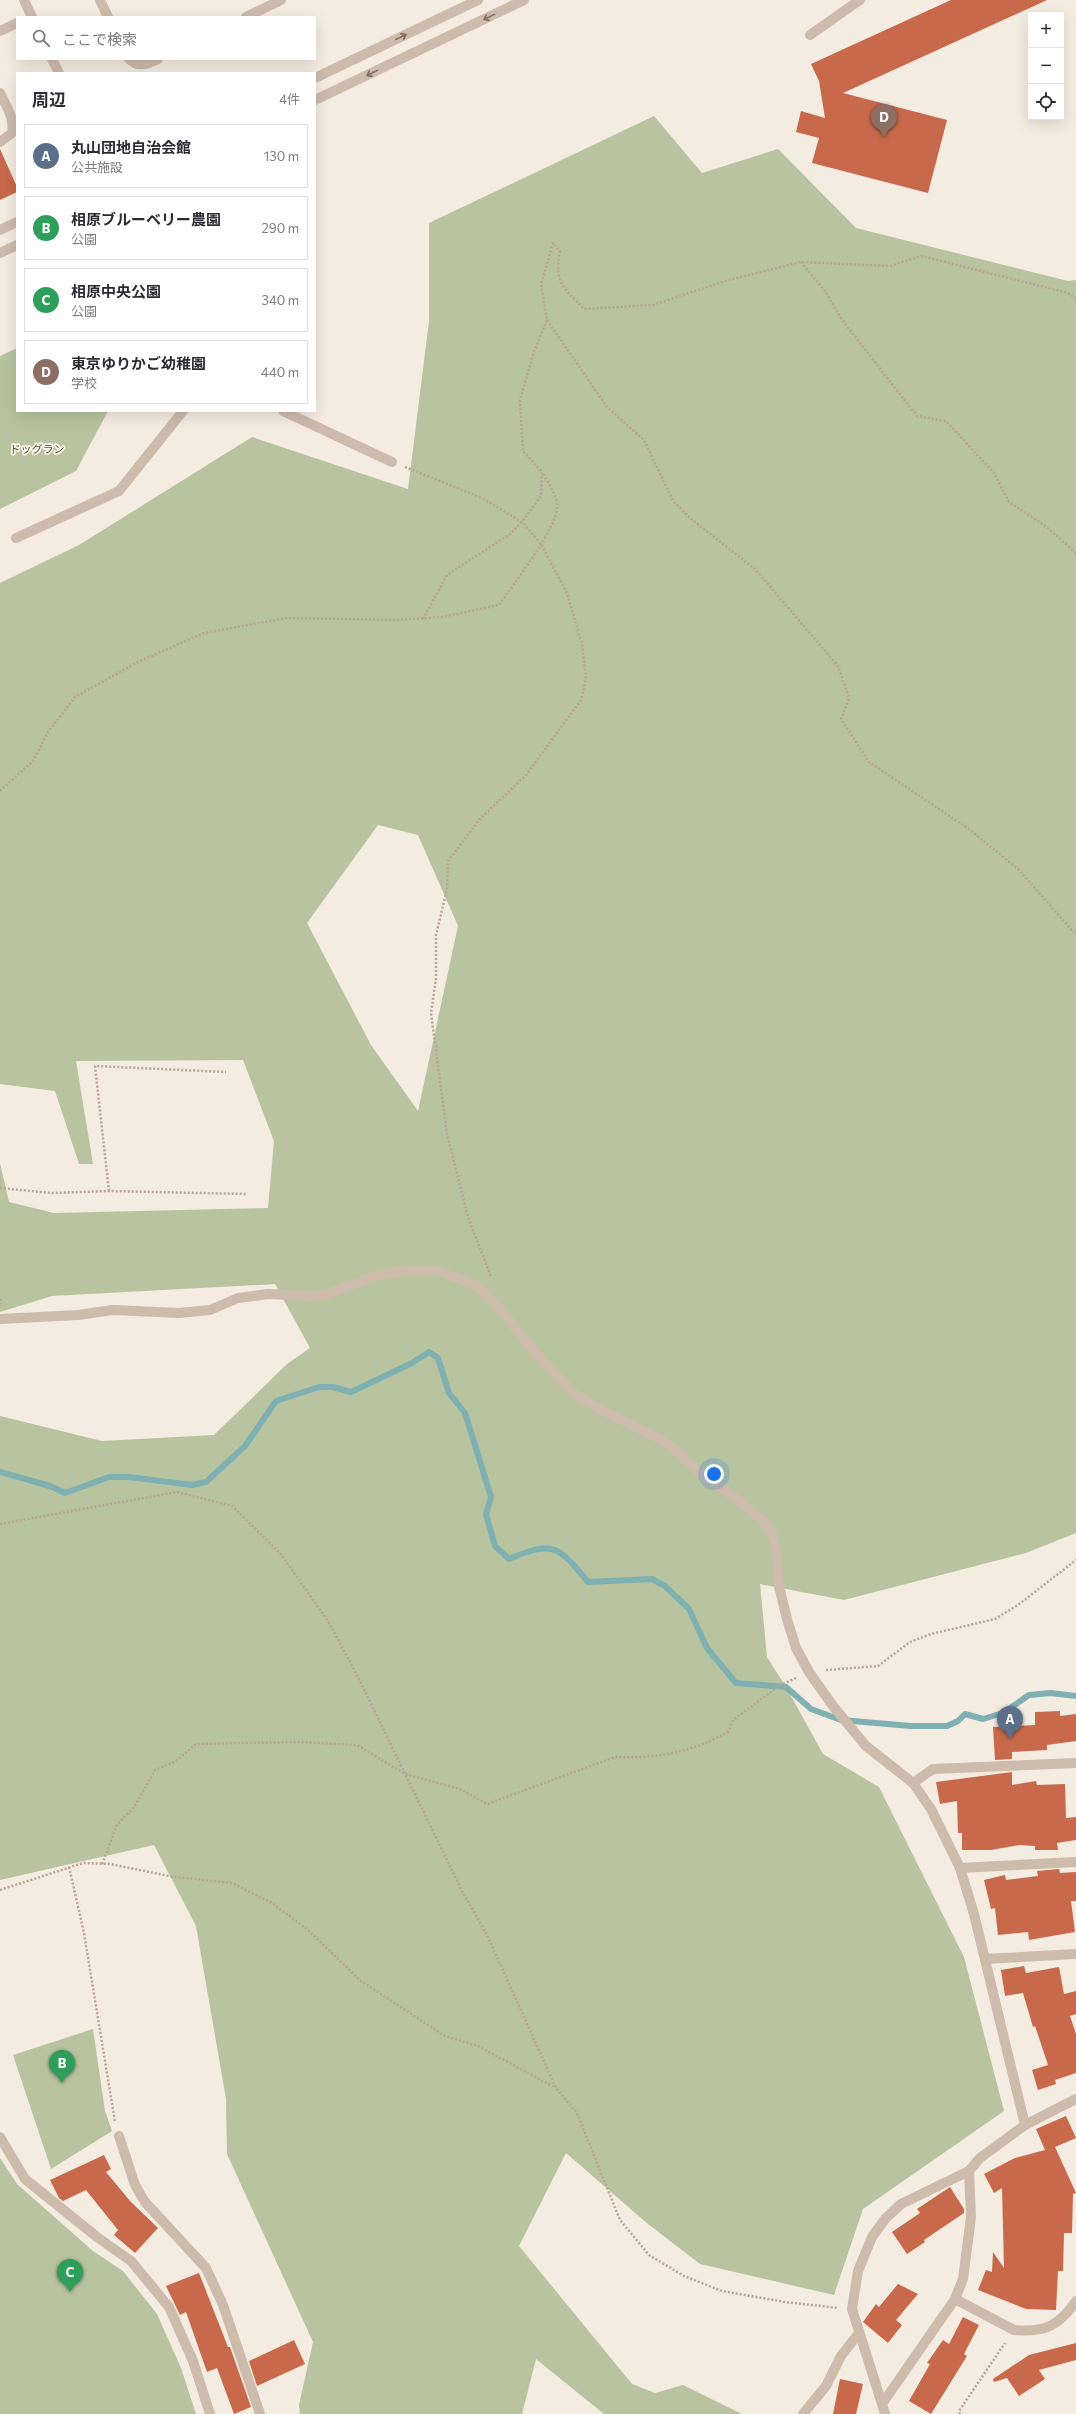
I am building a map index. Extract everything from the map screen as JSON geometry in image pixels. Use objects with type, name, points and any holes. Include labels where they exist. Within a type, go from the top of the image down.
[{"type":"street","points":[[24,0],[31,16]]},
{"type":"street","points":[[100,0],[108,16]]},
{"type":"street","points":[[248,16],[281,0]]},
{"type":"street","points":[[316,78],[478,0]]},
{"type":"street","points":[[316,100],[524,0]]},
{"type":"street","points":[[810,35],[860,0]]},
{"type":"street","points":[[0,31],[16,23]]},
{"type":"street","points":[[52,60],[58,72]]},
{"type":"street","points":[[130,60],[133,63],[140,65],[155,60]]},
{"type":"street","points":[[0,93],[13,121],[12,133],[0,142]]},
{"type":"street","points":[[0,230],[16,222]]},
{"type":"street","points":[[0,253],[16,245]]},
{"type":"street","points":[[16,538],[119,491],[182,412]]},
{"type":"street","points":[[286,412],[392,462]]},
{"type":"street","points":[[0,1319],[78,1315],[113,1310],[179,1313],[210,1310],[238,1298],[268,1294],[311,1296],[326,1295],[378,1274],[408,1270],[437,1270],[476,1285],[496,1304],[532,1350],[573,1392],[598,1408],[666,1442],[699,1472],[742,1503],[764,1522],[772,1534],[777,1550],[778,1582],[787,1619],[796,1648],[809,1672],[833,1706],[866,1746],[913,1783],[931,1809],[960,1868],[985,1959],[1025,2125]]},
{"type":"street","points":[[913,1783],[933,1769],[1076,1763]]},
{"type":"street","points":[[960,1868],[1076,1862]]},
{"type":"street","points":[[985,1959],[1076,1954]]},
{"type":"street","points":[[883,2409],[852,2309],[858,2271],[872,2237],[885,2219],[901,2204],[969,2171],[980,2158],[1025,2125],[1076,2099]]},
{"type":"street","points":[[119,2136],[135,2185],[145,2202],[206,2268],[223,2305],[260,2414]]},
{"type":"street","points":[[0,2137],[25,2178],[98,2237],[131,2261],[169,2307],[193,2361],[210,2414]]},
{"type":"street","points":[[883,2409],[955,2299],[963,2279],[971,2217],[969,2171]]},
{"type":"street","points":[[955,2299],[1014,2330],[1038,2331],[1047,2328],[1062,2319],[1076,2300]]},
{"type":"street","points":[[803,2414],[826,2386],[841,2356],[859,2333]]},
{"type":"path","points":[[1076,298],[1068,293],[921,256],[890,266],[801,262],[728,280],[653,305],[584,310],[563,288],[557,270],[560,251],[553,243],[542,284],[547,320],[607,407],[644,440],[673,501],[691,518],[755,568],[838,666],[849,698],[841,719],[869,762],[969,829],[1012,864],[1076,935]]},
{"type":"path","points":[[801,262],[824,291],[842,320],[917,416],[946,421],[994,473],[1009,502],[1044,524],[1076,553]]},
{"type":"path","points":[[0,791],[33,761],[48,732],[74,697],[138,662],[204,633],[287,618],[423,619],[442,617],[499,605],[541,544],[556,514],[557,504],[542,472],[523,451],[520,400],[534,352],[547,320]]},
{"type":"path","points":[[392,462],[482,498],[522,522],[541,544],[567,593],[576,618],[582,644],[586,679],[581,700],[565,724],[526,775],[480,819],[448,861],[447,889],[436,935],[436,979],[431,1013],[437,1070],[447,1134],[462,1194],[479,1248],[497,1293],[496,1304]]},
{"type":"path","points":[[423,619],[447,575],[510,534],[522,522],[541,496],[542,472]]},
{"type":"path","points":[[109,1191],[95,1066],[226,1072]]},
{"type":"path","points":[[0,1188],[51,1193],[109,1191],[246,1194]]},
{"type":"path","points":[[0,1524],[177,1492],[232,1506],[280,1553],[328,1621],[360,1681],[462,1891],[493,1949],[556,2088],[577,2113],[620,2220],[649,2255],[684,2276],[722,2291],[785,2302],[852,2309]]},
{"type":"path","points":[[102,1864],[117,1825],[134,1806],[155,1770],[176,1761],[196,1744],[307,1742],[357,1745],[405,1774],[460,1789],[487,1804],[615,1757],[634,1758],[685,1752],[710,1742],[729,1731],[733,1720],[776,1688],[809,1672],[878,1666],[910,1642],[931,1634],[995,1619],[1018,1605],[1076,1560]]},
{"type":"path","points":[[0,1890],[83,1863],[102,1864],[169,1876],[232,1883],[272,1903],[308,1930],[361,1981],[445,2036],[478,2046],[556,2088]]},
{"type":"path","points":[[69,1867],[84,1933],[119,2136]]},
{"type":"path","points":[[960,2414],[959,2411],[1014,2330]]},
{"type":"green space","points":[[654,116],[702,173],[778,149],[856,228],[1068,281],[1076,280],[1076,1533],[1026,1553],[844,1600],[760,1584],[767,1657],[786,1687],[823,1754],[879,1787],[964,1957],[1004,2111],[863,2209],[834,2295],[700,2264],[648,2224],[566,2153],[519,2246],[632,2384],[655,2393],[683,2385],[742,2414],[604,2414],[536,2359],[522,2414],[300,2414],[299,2405],[313,2342],[227,2154],[226,2099],[196,1926],[154,1845],[0,1880],[0,1416],[102,1441],[214,1435],[287,1364],[310,1348],[275,1284],[52,1296],[0,1312],[0,1163],[9,1202],[54,1213],[268,1208],[274,1141],[243,1060],[76,1061],[93,1164],[79,1164],[55,1091],[0,1084],[0,583],[79,545],[252,437],[408,489],[429,321],[429,223]],"holes":[[[378,825],[418,835],[458,926],[418,1111],[371,1045],[307,923]]]},
{"type":"green space","name":"ドッグラン","points":[[16,348],[16,412],[107,412],[76,471],[0,509],[0,356]]},
{"type":"green space","points":[[93,2029],[105,2111],[112,2131],[51,2169],[13,2055]]},
{"type":"green space","points":[[0,2158],[17,2184],[93,2251],[123,2271],[157,2314],[181,2368],[196,2414],[0,2414]]},
{"type":"building","points":[[951,0],[1047,0],[843,93],[947,120],[928,193],[812,163],[819,138],[796,132],[801,111],[825,118],[819,81],[811,64]]},
{"type":"building","points":[[0,149],[16,185],[16,192],[0,200]]},
{"type":"building","points":[[1060,1711],[1060,1716],[1076,1714],[1076,1741],[1047,1745],[1047,1750],[1012,1752],[1012,1759],[995,1760],[993,1727],[1035,1725],[1035,1712]]},
{"type":"building","points":[[1012,1772],[1012,1785],[1036,1781],[1037,1785],[1065,1784],[1066,1818],[1076,1817],[1076,1840],[1057,1843],[1058,1850],[1035,1850],[1035,1846],[1020,1845],[991,1850],[962,1850],[962,1833],[958,1833],[957,1801],[940,1804],[936,1782]]},
{"type":"building","points":[[1059,1869],[1060,1873],[1076,1872],[1076,1901],[1071,1901],[1075,1932],[1029,1940],[1028,1932],[998,1935],[995,1908],[991,1909],[984,1880],[1005,1875],[1006,1880],[1038,1876],[1037,1871]]},
{"type":"building","points":[[1024,1966],[1026,1973],[1059,1967],[1064,1994],[1076,1991],[1076,2014],[1070,2016],[1076,2034],[1076,2073],[1055,2080],[1056,2084],[1038,2090],[1032,2070],[1048,2065],[1035,2026],[1033,2027],[1023,1993],[1005,1996],[1001,1970]]},
{"type":"building","points":[[1066,2116],[1076,2138],[1055,2147],[1076,2193],[1073,2194],[1072,2233],[1064,2233],[1063,2271],[1058,2271],[1056,2310],[1026,2309],[978,2290],[986,2270],[992,2272],[993,2252],[1004,2268],[1002,2188],[994,2193],[984,2174],[1015,2158],[1045,2150],[1036,2129]]},
{"type":"building","points":[[104,2155],[111,2169],[106,2172],[130,2201],[158,2228],[135,2253],[114,2235],[118,2230],[86,2190],[63,2201],[59,2198],[50,2180]]},
{"type":"building","points":[[950,2187],[964,2209],[964,2213],[924,2240],[925,2242],[907,2254],[892,2232],[920,2213],[917,2209]]},
{"type":"building","points":[[199,2273],[228,2347],[230,2347],[251,2407],[234,2414],[217,2368],[207,2372],[186,2312],[180,2315],[166,2286]]},
{"type":"building","points":[[898,2284],[918,2294],[896,2320],[902,2325],[888,2343],[863,2322],[876,2304],[879,2307]]},
{"type":"building","points":[[963,2317],[979,2325],[964,2354],[967,2356],[931,2414],[909,2401],[930,2364],[927,2363],[943,2340],[949,2344]]},
{"type":"building","points":[[294,2340],[305,2364],[257,2386],[249,2361]]},
{"type":"building","points":[[1076,2343],[1076,2360],[1039,2370],[1045,2379],[1019,2396],[1007,2378],[994,2382],[993,2379],[1029,2355]]},
{"type":"building","points":[[840,2379],[863,2384],[856,2414],[833,2414]]},
{"type":"waterway","points":[[0,1472],[50,1486],[65,1493],[109,1477],[129,1477],[192,1485],[206,1482],[245,1446],[276,1401],[319,1387],[333,1387],[351,1392],[412,1363],[429,1352],[438,1358],[449,1393],[465,1413],[491,1497],[486,1514],[495,1546],[509,1559],[524,1553],[546,1548],[554,1550],[562,1554],[588,1582],[652,1579],[665,1586],[689,1609],[707,1648],[736,1683],[786,1687],[811,1709],[841,1720],[911,1726],[947,1726],[958,1721],[965,1714],[983,1719],[1003,1713],[1029,1695],[1051,1693],[1076,1696]]},
{"type":"place","name":"東京ゆりかご幼稚園","points":[[884,137]]},
{"type":"place","name":"丸山団地自治会館","points":[[1010,1739]]},
{"type":"place","name":"相原ブルーベリー農園","points":[[62,2083]]},
{"type":"place","name":"相原中央公園","points":[[70,2292]]}]
